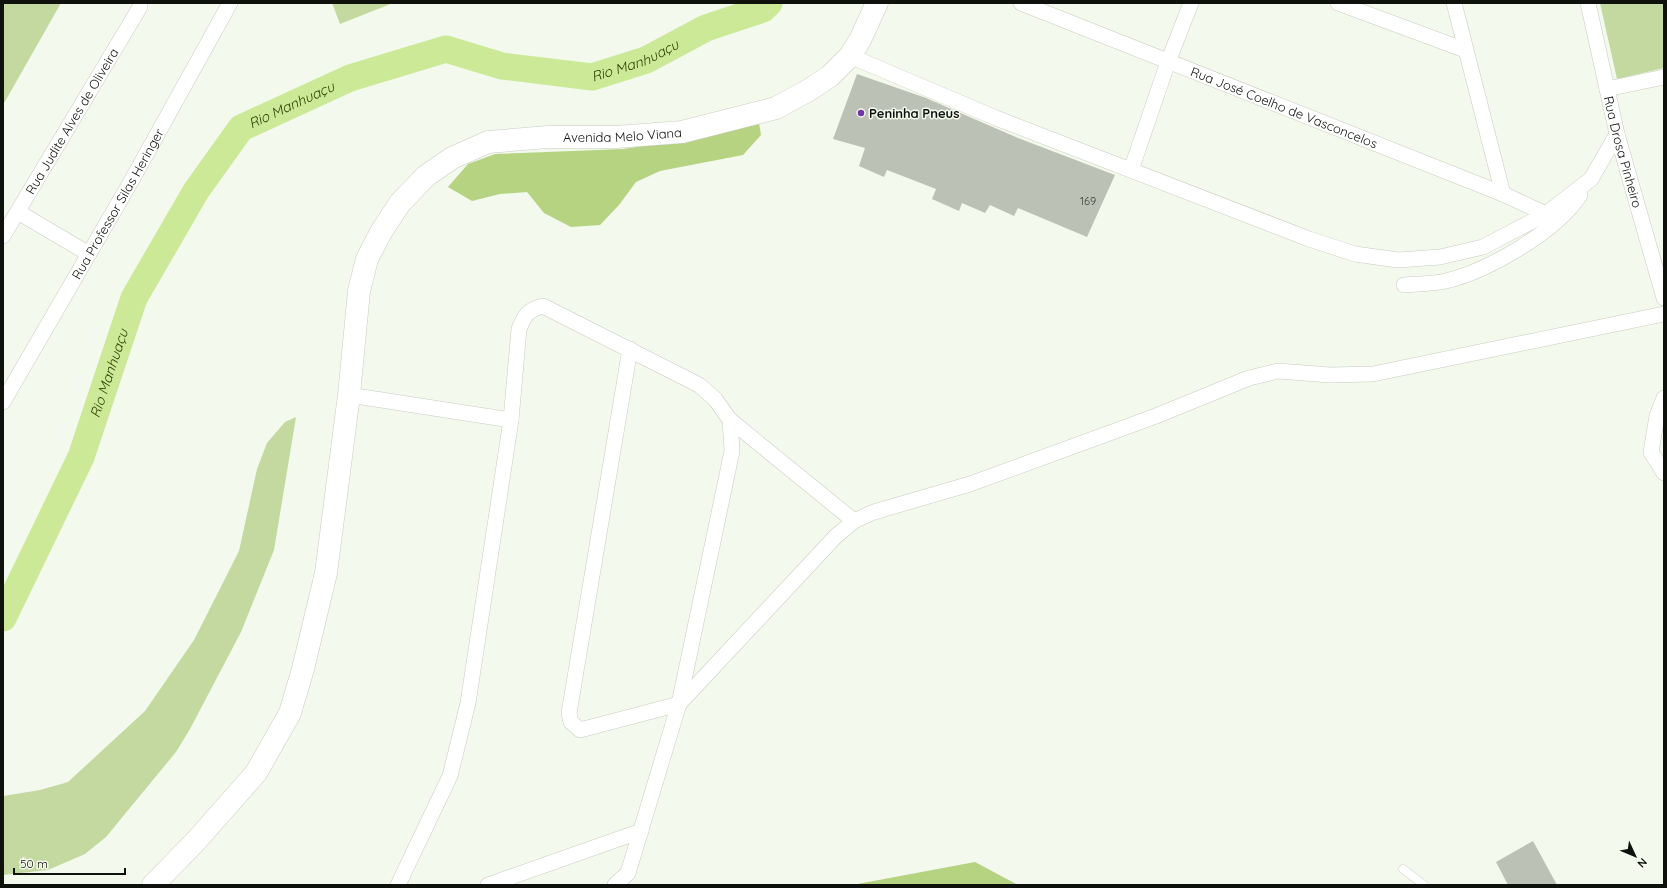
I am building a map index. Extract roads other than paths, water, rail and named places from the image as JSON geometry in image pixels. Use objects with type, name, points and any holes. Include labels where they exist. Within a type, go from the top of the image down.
[{"type":"main road","name":"Avenida Melo Viana","points":[[153,885],[195,842],[256,773],[290,713],[303,670],[326,572],[349,395],[360,291],[367,259],[381,232],[400,203],[426,176],[452,158],[488,142],[548,137],[616,136],[682,132],[776,108],[810,90],[830,76],[850,56],[860,40],[877,3]]},
{"type":"street","name":"Rua Professor Silas Heringer","points":[[3,402],[133,178],[230,3]]},
{"type":"street","name":"Rua José Coelho de Vasconcelos","points":[[1021,3],[1502,194],[1546,214]]},
{"type":"street","points":[[1131,170],[1168,62],[1191,3]]},
{"type":"street","points":[[1338,3],[1465,50]]},
{"type":"street","points":[[1454,3],[1502,194]]},
{"type":"street","name":"Rua Drosa Pinheiro","points":[[1588,3],[1617,134],[1664,298]]},
{"type":"street","name":"Rua Judite Alves de Oliveira","points":[[3,236],[140,7]]},
{"type":"street","points":[[850,56],[996,118],[1309,239],[1354,254],[1398,260],[1440,257],[1483,247],[1546,214],[1591,179]]},
{"type":"street","points":[[1607,89],[1664,78]]},
{"type":"street","points":[[1404,285],[1445,281],[1470,273],[1519,248],[1557,222],[1576,202],[1617,134]]},
{"type":"street","points":[[18,212],[89,254]]},
{"type":"street","points":[[398,885],[450,776],[468,703],[511,420],[519,328],[525,316],[532,308],[543,306],[557,311],[699,384],[715,398],[730,420],[854,521]]},
{"type":"street","points":[[630,349],[569,713],[571,722],[580,730],[679,704],[836,536],[854,521],[874,512],[970,484],[1156,416],[1250,378],[1278,371],[1330,375],[1373,374],[1664,314]]},
{"type":"street","points":[[349,395],[511,420]]},
{"type":"street","points":[[1664,398],[1657,416],[1651,452],[1664,473]]},
{"type":"street","points":[[615,885],[625,879],[642,831],[679,704],[732,451],[730,420]]},
{"type":"street","points":[[488,885],[642,831]]},
{"type":"lane","points":[[1403,869],[1424,885]]},
{"type":"waterway","name":"Rio Manhuaçu","points":[[3,618],[81,457],[134,298],[196,191],[241,128],[350,78],[446,49],[502,66],[592,77],[646,60],[706,28],[763,9],[769,3]]},
{"type":"place","name":"Peninha Pneus","points":[[861,113]]}]
